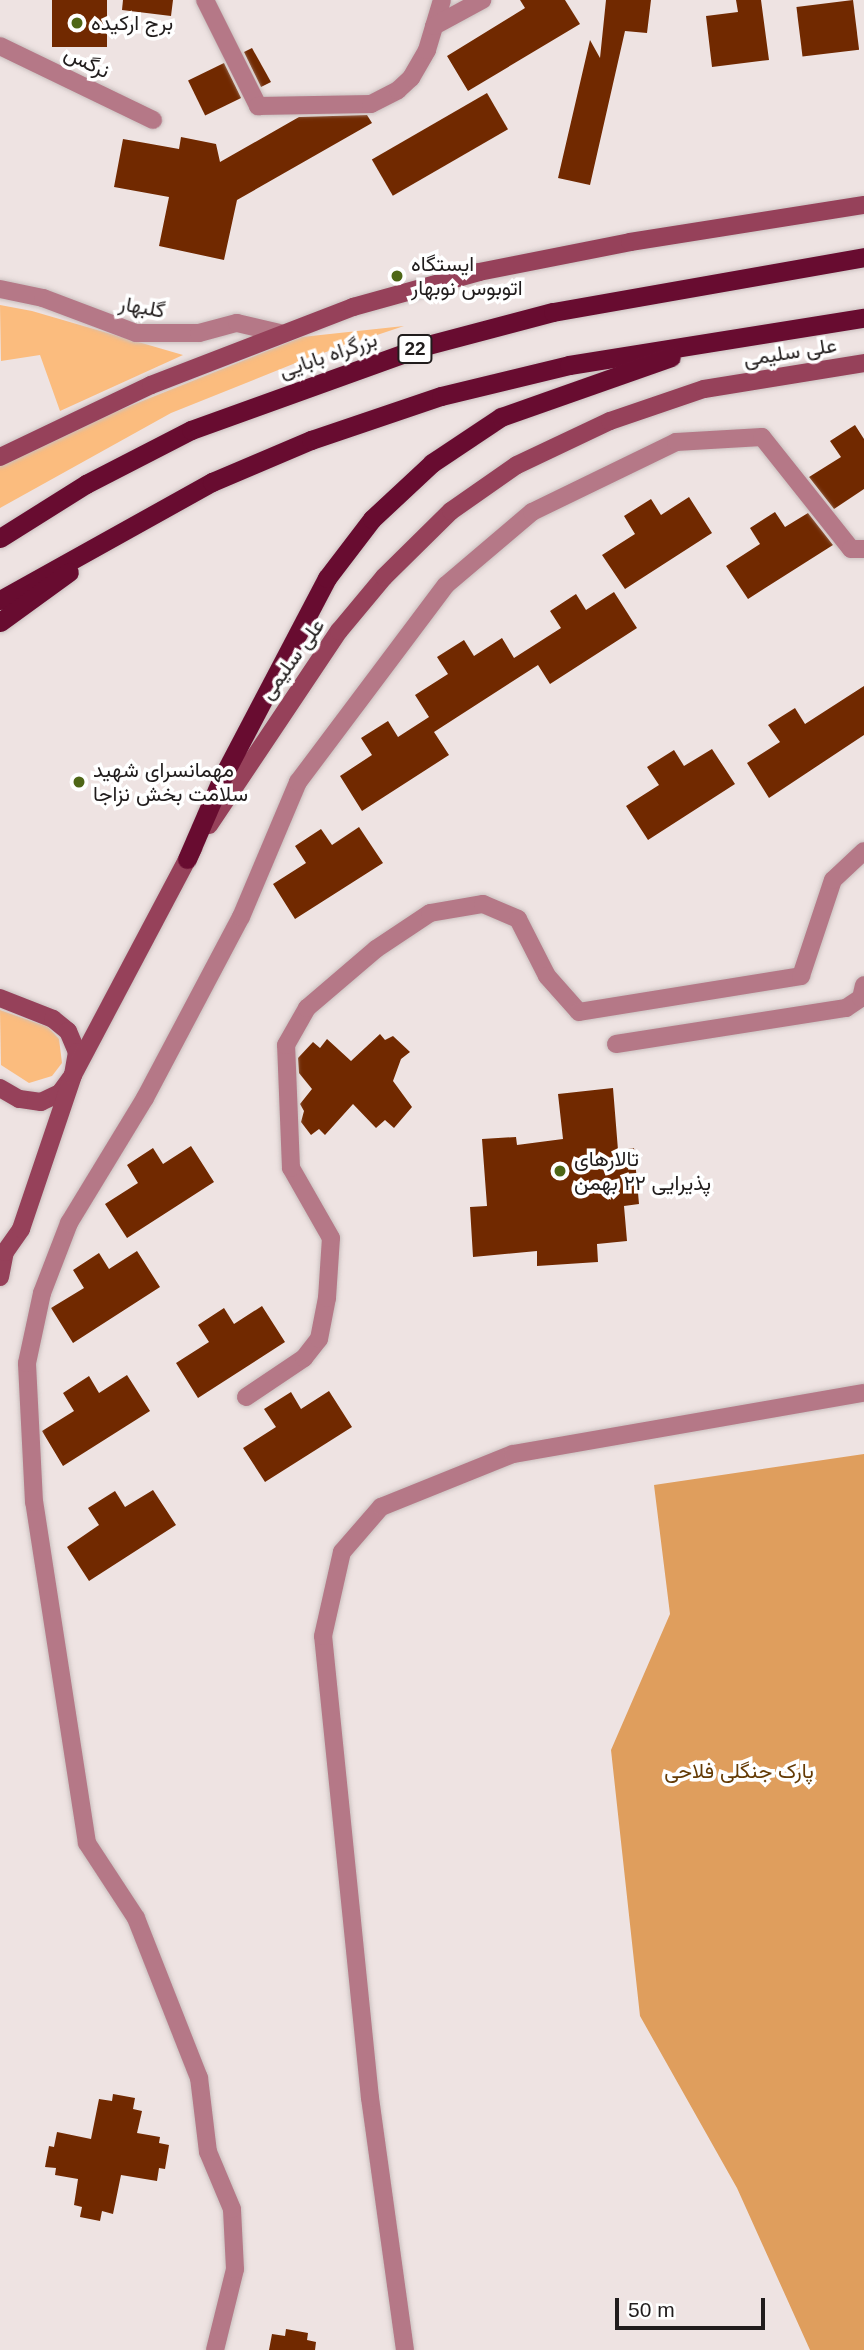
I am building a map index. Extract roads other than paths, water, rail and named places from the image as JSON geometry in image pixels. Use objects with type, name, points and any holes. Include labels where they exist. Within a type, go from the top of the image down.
[{"type":"highway","name":"بزرگراه بابایی","points":[[0,538],[86,484],[191,430],[424,346],[553,312],[864,257]]},
{"type":"highway","points":[[0,600],[212,482],[311,440],[441,396],[569,365],[864,318]]},
{"type":"highway","points":[[187,859],[222,778],[327,578],[372,519],[432,463],[501,417],[726,338]]},
{"type":"highway","points":[[0,622],[125,529]]},
{"type":"main road","points":[[0,457],[150,385],[353,307],[479,272],[629,242],[864,205]]},
{"type":"main road","name":"علی سلیمی","points":[[2,1246],[21,1229],[73,1075],[187,859],[339,631],[384,577],[450,511],[517,464],[610,421],[704,389],[864,363]]},
{"type":"main road","points":[[0,998],[53,1019],[68,1031],[77,1052],[73,1075],[60,1093],[41,1102],[19,1099],[0,1088]]},
{"type":"main road","points":[[0,1277],[2,1246]]},
{"type":"street","points":[[205,0],[258,106],[371,104],[411,78],[434,26],[442,0]]},
{"type":"street","points":[[434,26],[482,0]]},
{"type":"street","name":"نرگس","points":[[0,46],[153,120]]},
{"type":"street","name":"گلبهار","points":[[0,289],[43,298],[135,333],[199,333],[237,323],[280,333]]},
{"type":"street","points":[[215,2350],[236,2269],[232,2209],[208,2152],[199,2078],[136,1918],[87,1843],[34,1502],[27,1363],[42,1293],[69,1223],[145,1098],[241,917],[298,782],[446,585],[532,512],[676,442],[762,437],[851,549],[864,549]]},
{"type":"street","points":[[246,1397],[304,1358],[319,1339],[327,1298],[331,1238],[291,1168],[286,1045],[307,1008],[376,948],[430,913],[483,904],[518,919],[547,976],[579,1012],[801,975],[833,880],[864,850]]},
{"type":"street","points":[[616,1044],[846,1009],[861,998],[864,985]]},
{"type":"street","points":[[405,2350],[370,2098],[323,1636],[342,1552],[382,1507],[513,1454],[864,1392]]},
{"type":"place","name":"برج ارکیده","points":[[77,23]]},
{"type":"place","name":"ایستگاه اتوبوس نوبهار","points":[[397,276]]},
{"type":"place","name":"مهمانسرای شهید سلامت بخش نزاجا","points":[[79,782]]},
{"type":"place","name":"تالارهای پذیرایی ۲۲ بهمن","points":[[560,1171]]},
{"type":"park label","name":"پارک جنگلی فلاحی","points":[[739,1771]]}]
